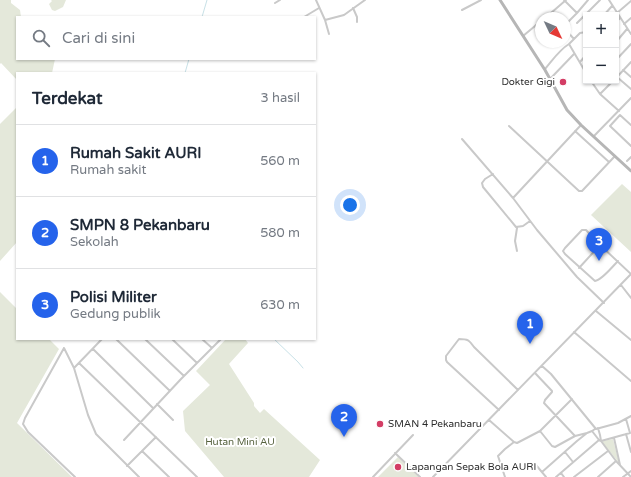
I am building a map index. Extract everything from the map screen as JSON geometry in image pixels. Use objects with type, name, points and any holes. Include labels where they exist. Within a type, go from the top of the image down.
[{"type":"main road","points":[[500,0],[545,70],[567,110],[631,171]]},
{"type":"street","points":[[316,0],[325,20],[329,34]]},
{"type":"street","points":[[357,0],[360,4]]},
{"type":"street","points":[[325,20],[344,15],[365,0]]},
{"type":"street","points":[[462,10],[481,0]]},
{"type":"street","points":[[552,12],[565,0],[577,13]]},
{"type":"street","points":[[571,19],[588,0]]},
{"type":"street","points":[[577,23],[600,0]]},
{"type":"street","points":[[609,0],[616,12]]},
{"type":"street","points":[[618,12],[631,1]]},
{"type":"street","points":[[607,12],[612,6]]},
{"type":"street","points":[[306,16],[319,8]]},
{"type":"street","points":[[354,8],[357,22]]},
{"type":"street","points":[[620,18],[631,34]]},
{"type":"street","points":[[624,24],[631,18]]},
{"type":"street","points":[[523,36],[535,26]]},
{"type":"street","points":[[619,38],[627,29]]},
{"type":"street","points":[[571,42],[583,33]]},
{"type":"street","points":[[571,36],[574,39]]},
{"type":"street","points":[[619,57],[631,44]]},
{"type":"street","points":[[545,70],[563,48]]},
{"type":"street","points":[[571,48],[583,68]]},
{"type":"street","points":[[550,79],[574,54]]},
{"type":"street","points":[[580,62],[583,58]]},
{"type":"street","points":[[619,74],[631,62]]},
{"type":"street","points":[[623,70],[631,78]]},
{"type":"street","points":[[619,79],[631,89]]},
{"type":"street","points":[[592,84],[600,94],[619,111]]},
{"type":"street","points":[[600,94],[610,84]]},
{"type":"street","points":[[594,136],[631,98]]},
{"type":"street","points":[[631,125],[620,115],[610,126],[631,146]]},
{"type":"street","points":[[513,198],[581,124]]},
{"type":"street","points":[[509,126],[576,190],[582,190],[615,156]]},
{"type":"street","points":[[575,131],[609,162]]},
{"type":"street","points":[[462,139],[493,174],[577,277],[604,303]]},
{"type":"street","points":[[627,161],[631,157]]},
{"type":"street","points":[[493,174],[485,179],[482,185],[518,228]]},
{"type":"street","points":[[518,228],[530,220]]},
{"type":"street","points":[[517,250],[515,240],[518,228]]},
{"type":"street","points":[[433,477],[631,274],[588,232],[583,230],[565,248],[563,251],[565,254],[595,281],[598,281],[618,262]]},
{"type":"street","points":[[579,268],[600,245]]},
{"type":"street","points":[[621,285],[631,298]]},
{"type":"street","points":[[596,311],[631,340]]},
{"type":"street","points":[[574,332],[631,381]]},
{"type":"street","points":[[499,410],[447,362],[446,356],[460,339],[469,341],[518,390]]},
{"type":"street","points":[[74,368],[101,340]]},
{"type":"street","points":[[117,340],[170,391]]},
{"type":"street","points":[[146,340],[184,376]]},
{"type":"street","points":[[173,340],[197,363]]},
{"type":"street","points":[[203,340],[212,348]]},
{"type":"street","points":[[124,440],[153,408],[220,340]]},
{"type":"street","points":[[75,477],[28,432],[23,424],[64,348],[74,368],[88,415],[96,434],[139,477]]},
{"type":"street","points":[[93,349],[153,408]]},
{"type":"street","points":[[79,363],[141,421],[197,477]]},
{"type":"street","points":[[542,366],[551,374],[597,429],[600,435],[600,441]]},
{"type":"street","points":[[535,372],[552,391],[544,402],[575,436]]},
{"type":"street","points":[[505,477],[498,456],[514,442],[517,443],[540,431],[572,399]]},
{"type":"street","points":[[157,404],[173,420]]},
{"type":"street","points":[[540,431],[552,446],[555,447],[575,436],[626,420],[631,416]]},
{"type":"street","points":[[489,420],[514,442]]},
{"type":"street","points":[[556,477],[600,441],[630,433],[626,420]]},
{"type":"street","points":[[592,431],[631,477]]},
{"type":"street","points":[[542,472],[587,433]]},
{"type":"street","points":[[626,434],[631,452]]},
{"type":"street","points":[[373,477],[413,436]]},
{"type":"street","points":[[127,466],[156,437]]},
{"type":"street","points":[[614,438],[621,466]]},
{"type":"street","points":[[142,451],[169,477]]},
{"type":"street","points":[[574,477],[608,451]]},
{"type":"street","points":[[565,452],[573,462]]},
{"type":"street","points":[[395,453],[420,477]]},
{"type":"street","points":[[598,477],[616,461]]},
{"type":"street","points":[[536,465],[546,477]]},
{"type":"street","points":[[623,477],[631,471]]},
{"type":"street","points":[[561,473],[564,477]]},
{"type":"green space","points":[[0,0],[11,0],[11,3],[20,10],[21,16],[16,16],[16,60],[55,60],[52,72],[16,72],[16,79],[1,63],[0,64]]},
{"type":"green space","points":[[51,0],[66,0],[63,7],[55,11],[52,10],[49,4],[52,1]]},
{"type":"green space","points":[[16,108],[16,243],[0,261],[0,124]]},
{"type":"green space","points":[[622,184],[631,192],[631,252],[591,215]]},
{"type":"green space","points":[[0,292],[16,308],[16,340],[50,340],[59,349],[17,423],[72,477],[0,477]]},
{"type":"green space","name":"Hutan Mini AU","points":[[225,340],[246,340],[248,343],[229,364],[254,403],[254,406],[260,413],[264,409],[320,460],[309,477],[224,477],[185,431],[183,411],[210,385],[196,371]]},
{"type":"green space","points":[[613,439],[619,463],[603,443],[603,441]]},
{"type":"green space","name":"Lapangan Sepak Bola AURI","points":[[398,457],[419,477],[378,477]]},
{"type":"waterway","points":[[202,16],[207,0]]},
{"type":"waterway","points":[[185,72],[189,60]]},
{"type":"waterway","points":[[275,340],[303,368]]},
{"type":"place","name":"Dokter Gigi","points":[[563,82]]},
{"type":"place","name":"Polisi Militer","points":[[599,261]]},
{"type":"place","name":"Rumah Sakit AURI","points":[[530,344]]},
{"type":"place","name":"SMAN 4 Pekanbaru","points":[[380,424]]},
{"type":"place","name":"SMPN 8 Pekanbaru","points":[[344,437]]},
{"type":"place","name":"Lapangan Sepak Bola AURI","points":[[398,467]]}]
